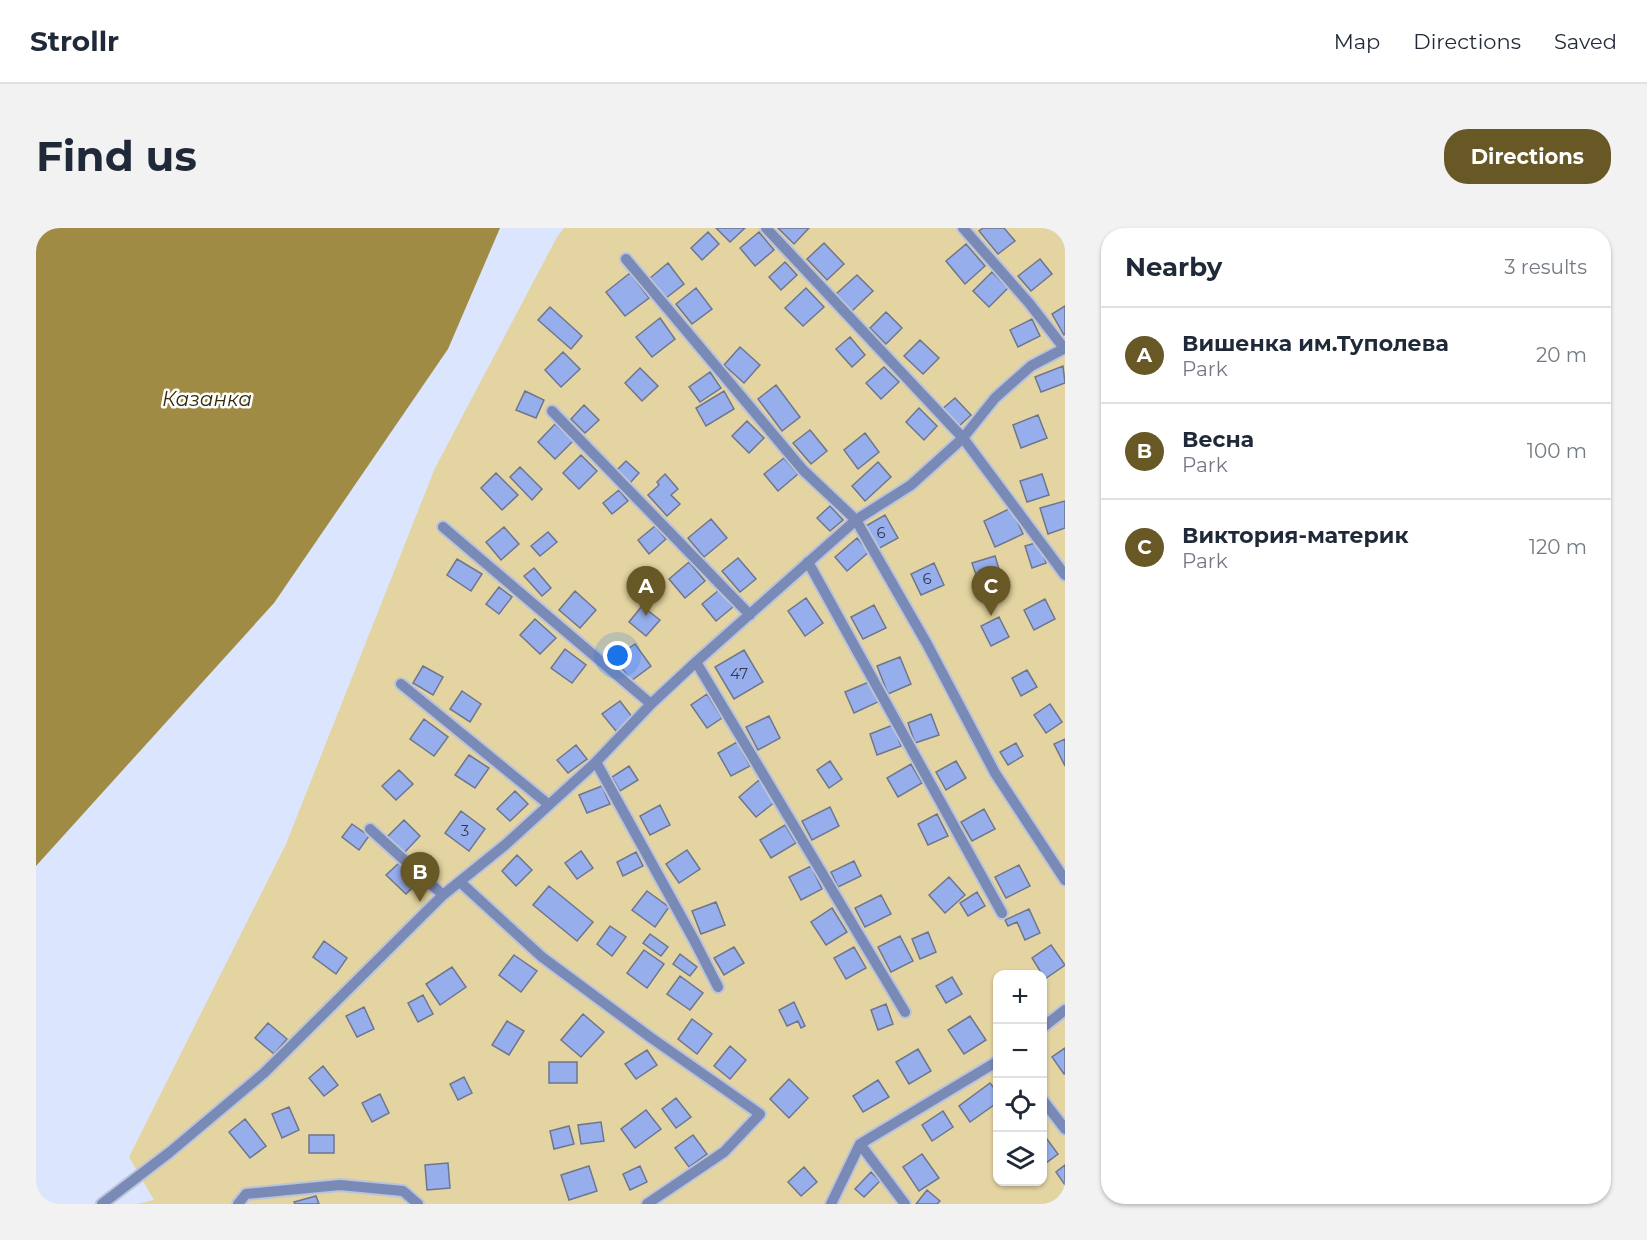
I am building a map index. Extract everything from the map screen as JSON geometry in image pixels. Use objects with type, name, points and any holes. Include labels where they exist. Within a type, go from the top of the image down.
[{"type":"lane","points":[[766,228],[963,438],[1065,575]]},
{"type":"lane","points":[[102,1204],[170,1152],[264,1073],[443,895],[596,762],[651,704],[808,562],[856,520],[911,485],[963,438],[995,398],[1031,366],[1064,348],[1029,303],[963,228]]},
{"type":"lane","points":[[626,258],[803,470],[856,520],[927,644],[995,773],[1065,880]]},
{"type":"lane","points":[[552,411],[750,615]]},
{"type":"lane","points":[[443,527],[651,704]]},
{"type":"lane","points":[[808,562],[1002,913]]},
{"type":"lane","points":[[696,662],[905,1012]]},
{"type":"lane","points":[[401,684],[548,804]]},
{"type":"lane","points":[[596,762],[718,987]]},
{"type":"lane","points":[[370,829],[443,895]]},
{"type":"lane","points":[[460,882],[542,957],[650,1037],[760,1114],[724,1152],[647,1204]]},
{"type":"lane","points":[[1047,1024],[1065,1010]]},
{"type":"lane","points":[[831,1204],[860,1144],[993,1064]]},
{"type":"lane","points":[[1047,1106],[1065,1130]]},
{"type":"lane","points":[[860,1144],[905,1204]]},
{"type":"lane","points":[[238,1204],[246,1194],[340,1185],[403,1191],[418,1204]]},
{"type":"shaded area","points":[[564,228],[1065,228],[1065,1204],[137,1204],[154,1200],[129,1157],[286,844],[435,468],[557,237]]},
{"type":"water","name":"Казанка","points":[[36,228],[500,228],[448,349],[274,603],[36,866]]},
{"type":"building","points":[[716,228],[745,228],[730,242]]},
{"type":"building","points":[[778,228],[809,228],[794,244]]},
{"type":"building","points":[[983,228],[1004,228],[1015,241],[998,254],[979,231]]},
{"type":"building","points":[[708,232],[719,244],[702,260],[691,248]]},
{"type":"building","points":[[759,232],[774,250],[755,266],[740,248]]},
{"type":"building","points":[[824,243],[844,264],[827,280],[807,259]]},
{"type":"building","points":[[966,244],[985,266],[965,284],[946,261]]},
{"type":"building","points":[[1040,259],[1052,274],[1031,291],[1018,276]]},
{"type":"building","points":[[785,262],[797,275],[781,290],[769,277]]},
{"type":"building","points":[[668,263],[684,284],[666,298],[650,278]]},
{"type":"building","points":[[992,272],[1008,288],[989,307],[973,291]]},
{"type":"building","points":[[630,273],[649,298],[625,316],[606,292]]},
{"type":"building","points":[[857,275],[873,291],[852,311],[836,294]]},
{"type":"building","points":[[696,288],[712,309],[692,324],[676,304]]},
{"type":"building","points":[[806,288],[824,307],[803,326],[785,308]]},
{"type":"building","points":[[1065,306],[1065,334],[1064,335],[1052,314]]},
{"type":"building","points":[[550,307],[582,336],[571,349],[538,320]]},
{"type":"building","points":[[886,312],[902,328],[886,344],[870,328]]},
{"type":"building","points":[[660,318],[675,339],[652,357],[636,337]]},
{"type":"building","points":[[1032,319],[1040,336],[1018,347],[1010,330]]},
{"type":"building","points":[[850,337],[865,355],[852,367],[836,349]]},
{"type":"building","points":[[920,340],[939,358],[923,374],[904,356]]},
{"type":"building","points":[[740,347],[760,365],[744,383],[724,365]]},
{"type":"building","points":[[563,352],[580,369],[561,387],[545,370]]},
{"type":"building","points":[[1063,366],[1065,383],[1041,392],[1035,377]]},
{"type":"building","points":[[884,367],[899,382],[881,399],[866,383]]},
{"type":"building","points":[[640,368],[658,386],[642,401],[625,383]]},
{"type":"building","points":[[710,372],[721,388],[700,402],[689,387]]},
{"type":"building","points":[[776,385],[800,417],[782,431],[758,399]]},
{"type":"building","points":[[525,391],[544,400],[536,418],[516,410]]},
{"type":"building","points":[[724,391],[734,409],[706,426],[696,408]]},
{"type":"building","points":[[955,398],[971,415],[957,428],[941,410]]},
{"type":"building","points":[[584,405],[599,420],[585,433],[571,419]]},
{"type":"building","points":[[919,408],[937,426],[924,440],[906,422]]},
{"type":"building","points":[[1038,415],[1047,438],[1021,448],[1013,425]]},
{"type":"building","points":[[747,421],[764,438],[749,453],[732,436]]},
{"type":"building","points":[[555,424],[573,441],[555,459],[538,442]]},
{"type":"building","points":[[810,430],[827,451],[811,464],[793,443]]},
{"type":"building","points":[[865,433],[879,452],[858,469],[844,450]]},
{"type":"building","points":[[581,455],[597,471],[579,489],[563,473]]},
{"type":"building","points":[[784,458],[798,474],[778,491],[764,474]]},
{"type":"building","points":[[626,461],[639,473],[630,483],[617,470]]},
{"type":"building","points":[[878,462],[891,477],[865,501],[852,486]]},
{"type":"building","points":[[520,467],[542,489],[532,500],[510,477]]},
{"type":"building","points":[[496,473],[518,495],[502,510],[481,488]]},
{"type":"building","points":[[665,474],[678,489],[671,495],[680,504],[667,516],[648,495],[659,485],[657,482]]},
{"type":"building","points":[[1042,474],[1049,495],[1027,502],[1020,481]]},
{"type":"building","points":[[619,490],[628,501],[612,514],[603,503]]},
{"type":"building","points":[[1065,501],[1065,528],[1048,534],[1040,508]]},
{"type":"building","points":[[830,506],[843,520],[830,531],[817,518]]},
{"type":"building","points":[[1011,508],[1023,534],[995,547],[984,521]]},
{"type":"building","points":[[885,515],[898,538],[876,550],[864,527]]},
{"type":"building","points":[[711,519],[727,538],[704,557],[688,538]]},
{"type":"building","points":[[655,526],[666,539],[649,554],[638,540]]},
{"type":"building","points":[[504,527],[519,544],[501,560],[486,542]]},
{"type":"building","points":[[548,532],[557,542],[540,556],[531,546]]},
{"type":"building","points":[[857,538],[869,552],[847,571],[835,557]]},
{"type":"building","points":[[1039,542],[1046,563],[1032,568],[1025,546]]},
{"type":"building","points":[[995,556],[1003,582],[981,589],[972,563]]},
{"type":"building","points":[[738,558],[756,579],[740,592],[722,571]]},
{"type":"building","points":[[457,559],[482,574],[471,591],[447,575]]},
{"type":"building","points":[[689,562],[705,581],[685,598],[669,579]]},
{"type":"building","points":[[934,563],[944,585],[921,595],[911,574]]},
{"type":"building","points":[[534,568],[551,588],[542,596],[524,576]]},
{"type":"building","points":[[499,587],[512,597],[499,614],[486,604]]},
{"type":"building","points":[[719,590],[733,607],[716,621],[702,604]]},
{"type":"building","points":[[575,591],[596,610],[580,628],[559,610]]},
{"type":"building","points":[[806,598],[823,623],[805,636],[788,611]]},
{"type":"building","points":[[1045,599],[1055,619],[1034,630],[1024,610]]},
{"type":"building","points":[[874,605],[886,628],[863,639],[851,617]]},
{"type":"building","points":[[642,606],[660,620],[646,636],[629,622]]},
{"type":"building","points":[[999,617],[1009,637],[991,646],[981,626]]},
{"type":"building","points":[[535,619],[556,638],[540,654],[520,635]]},
{"type":"building","points":[[635,644],[651,666],[631,681],[615,658]]},
{"type":"building","points":[[565,649],[586,665],[572,683],[551,668]]},
{"type":"building","points":[[744,650],[763,682],[734,699],[715,667]]},
{"type":"building","points":[[900,657],[911,684],[888,694],[877,666]]},
{"type":"building","points":[[423,666],[443,677],[433,695],[413,683]]},
{"type":"building","points":[[1027,670],[1037,687],[1021,696],[1012,678]]},
{"type":"building","points":[[869,682],[878,702],[854,713],[845,692]]},
{"type":"building","points":[[462,691],[481,704],[470,722],[450,709]]},
{"type":"building","points":[[707,694],[722,718],[707,728],[691,705]]},
{"type":"building","points":[[620,701],[633,718],[616,731],[602,714]]},
{"type":"building","points":[[1050,704],[1062,722],[1046,733],[1034,715]]},
{"type":"building","points":[[931,714],[939,735],[915,743],[908,723]]},
{"type":"building","points":[[769,716],[780,738],[758,750],[746,727]]},
{"type":"building","points":[[424,719],[448,737],[434,756],[410,739]]},
{"type":"building","points":[[893,725],[901,746],[877,755],[870,734]]},
{"type":"building","points":[[1065,739],[1065,766],[1054,744]]},
{"type":"building","points":[[737,742],[750,766],[731,776],[718,753]]},
{"type":"building","points":[[1016,743],[1023,756],[1008,765],[1000,752]]},
{"type":"building","points":[[576,745],[587,759],[568,773],[557,760]]},
{"type":"building","points":[[469,755],[489,768],[475,788],[455,775]]},
{"type":"building","points":[[830,761],[842,779],[829,788],[817,770]]},
{"type":"building","points":[[956,761],[966,778],[946,790],[936,772]]},
{"type":"building","points":[[911,764],[922,783],[898,797],[887,778]]},
{"type":"building","points":[[629,766],[638,780],[620,791],[612,777]]},
{"type":"building","points":[[399,770],[413,784],[396,800],[382,786]]},
{"type":"building","points":[[759,780],[776,801],[756,817],[739,797]]},
{"type":"building","points":[[602,786],[610,804],[587,813],[579,795]]},
{"type":"building","points":[[515,791],[528,804],[510,821],[497,809]]},
{"type":"building","points":[[660,805],[670,825],[650,835],[640,816]]},
{"type":"building","points":[[830,807],[839,826],[812,840],[802,821]]},
{"type":"building","points":[[984,809],[995,829],[972,841],[961,822]]},
{"type":"building","points":[[461,811],[485,829],[469,851],[445,833]]},
{"type":"building","points":[[937,814],[948,836],[928,845],[918,824]]},
{"type":"building","points":[[404,820],[420,836],[404,853],[387,837]]},
{"type":"building","points":[[352,824],[369,836],[359,850],[342,837]]},
{"type":"building","points":[[785,825],[796,843],[771,858],[760,840]]},
{"type":"building","points":[[687,850],[700,869],[679,883],[666,864]]},
{"type":"building","points":[[581,851],[593,868],[577,879],[565,863]]},
{"type":"building","points":[[636,852],[643,866],[623,876],[617,862]]},
{"type":"building","points":[[517,855],[532,870],[516,886],[502,871]]},
{"type":"building","points":[[854,861],[861,876],[838,887],[831,872]]},
{"type":"building","points":[[399,863],[418,882],[406,894],[386,875]]},
{"type":"building","points":[[1019,865],[1030,886],[1006,898],[995,877]]},
{"type":"building","points":[[811,866],[822,889],[801,900],[789,877]]},
{"type":"building","points":[[949,877],[965,895],[945,913],[929,895]]},
{"type":"building","points":[[549,886],[593,922],[577,941],[533,905]]},
{"type":"building","points":[[647,891],[669,907],[655,927],[632,910]]},
{"type":"building","points":[[977,892],[985,906],[968,916],[960,903]]},
{"type":"building","points":[[881,895],[891,914],[865,927],[855,908]]},
{"type":"building","points":[[716,902],[725,925],[701,934],[692,911]]},
{"type":"building","points":[[832,908],[847,932],[826,945],[811,922]]},
{"type":"building","points":[[1029,909],[1040,933],[1025,940],[1017,922],[1008,926],[1005,920]]},
{"type":"building","points":[[610,926],[626,937],[612,956],[597,944]]},
{"type":"building","points":[[928,932],[936,952],[920,959],[912,939]]},
{"type":"building","points":[[650,934],[668,947],[661,956],[643,943]]},
{"type":"building","points":[[900,936],[913,961],[891,972],[878,947]]},
{"type":"building","points":[[324,941],[347,958],[336,974],[313,957]]},
{"type":"building","points":[[1051,945],[1065,965],[1047,978],[1047,970],[1039,970],[1032,958]]},
{"type":"building","points":[[734,947],[744,963],[724,975],[714,958]]},
{"type":"building","points":[[854,947],[866,968],[846,979],[834,958]]},
{"type":"building","points":[[644,950],[664,964],[647,988],[627,973]]},
{"type":"building","points":[[680,954],[697,967],[690,976],[673,964]]},
{"type":"building","points":[[514,955],[537,971],[521,992],[499,975]]},
{"type":"building","points":[[452,967],[466,987],[440,1005],[426,984]]},
{"type":"building","points":[[680,976],[703,993],[690,1010],[667,994]]},
{"type":"building","points":[[952,977],[962,994],[946,1003],[936,986]]},
{"type":"building","points":[[423,995],[433,1014],[418,1022],[408,1003]]},
{"type":"building","points":[[794,1002],[805,1026],[801,1028],[798,1021],[787,1026],[779,1010]]},
{"type":"building","points":[[886,1004],[893,1024],[878,1030],[871,1010]]},
{"type":"building","points":[[364,1007],[374,1029],[357,1037],[346,1016]]},
{"type":"building","points":[[583,1014],[604,1032],[581,1057],[561,1040]]},
{"type":"building","points":[[970,1016],[986,1040],[964,1054],[948,1030]]},
{"type":"building","points":[[692,1019],[712,1034],[697,1054],[678,1039]]},
{"type":"building","points":[[507,1021],[524,1031],[509,1055],[492,1045]]},
{"type":"building","points":[[268,1023],[287,1039],[274,1054],[255,1038]]},
{"type":"building","points":[[730,1046],[746,1060],[730,1079],[714,1066]]},
{"type":"building","points":[[1065,1048],[1065,1074],[1064,1074],[1052,1057]]},
{"type":"building","points":[[918,1049],[931,1071],[909,1084],[896,1062]]},
{"type":"building","points":[[647,1050],[657,1065],[636,1079],[625,1064]]},
{"type":"building","points":[[549,1062],[577,1062],[577,1083],[549,1083]]},
{"type":"building","points":[[323,1066],[338,1085],[324,1096],[309,1078]]},
{"type":"building","points":[[464,1077],[472,1093],[458,1100],[450,1084]]},
{"type":"building","points":[[789,1079],[808,1098],[789,1118],[770,1099]]},
{"type":"building","points":[[878,1080],[889,1097],[863,1112],[853,1096]]},
{"type":"building","points":[[990,1083],[993,1087],[993,1106],[970,1122],[959,1106]]},
{"type":"building","points":[[380,1094],[389,1113],[372,1122],[362,1103]]},
{"type":"building","points":[[676,1098],[691,1117],[676,1128],[662,1109]]},
{"type":"building","points":[[289,1107],[299,1130],[282,1138],[272,1114]]},
{"type":"building","points":[[646,1110],[661,1129],[635,1148],[621,1129]]},
{"type":"building","points":[[943,1111],[953,1127],[932,1141],[922,1125]]},
{"type":"building","points":[[245,1119],[266,1146],[250,1158],[229,1132]]},
{"type":"building","points":[[601,1122],[604,1141],[581,1144],[578,1125]]},
{"type":"building","points":[[569,1126],[574,1144],[554,1149],[550,1131]]},
{"type":"building","points":[[309,1135],[334,1135],[334,1153],[309,1153]]},
{"type":"building","points":[[693,1135],[707,1154],[689,1167],[675,1148]]},
{"type":"building","points":[[1047,1139],[1058,1154],[1047,1162]]},
{"type":"building","points":[[922,1154],[939,1178],[919,1191],[903,1167]]},
{"type":"building","points":[[448,1163],[450,1188],[427,1190],[425,1165]]},
{"type":"building","points":[[1065,1165],[1065,1185],[1056,1172]]},
{"type":"building","points":[[589,1166],[597,1191],[569,1200],[561,1175]]},
{"type":"building","points":[[640,1166],[647,1182],[630,1190],[623,1174]]},
{"type":"building","points":[[804,1167],[817,1182],[801,1196],[788,1182]]},
{"type":"building","points":[[871,1172],[880,1181],[864,1197],[855,1189]]},
{"type":"building","points":[[927,1190],[940,1201],[937,1204],[916,1204]]},
{"type":"building","points":[[316,1196],[319,1204],[295,1204],[294,1202]]},
{"type":"place","name":"Вишенка им.Туполева","points":[[646,616]]},
{"type":"place","name":"Виктория-материк","points":[[991,616]]},
{"type":"place","name":"Весна","points":[[420,902]]}]
